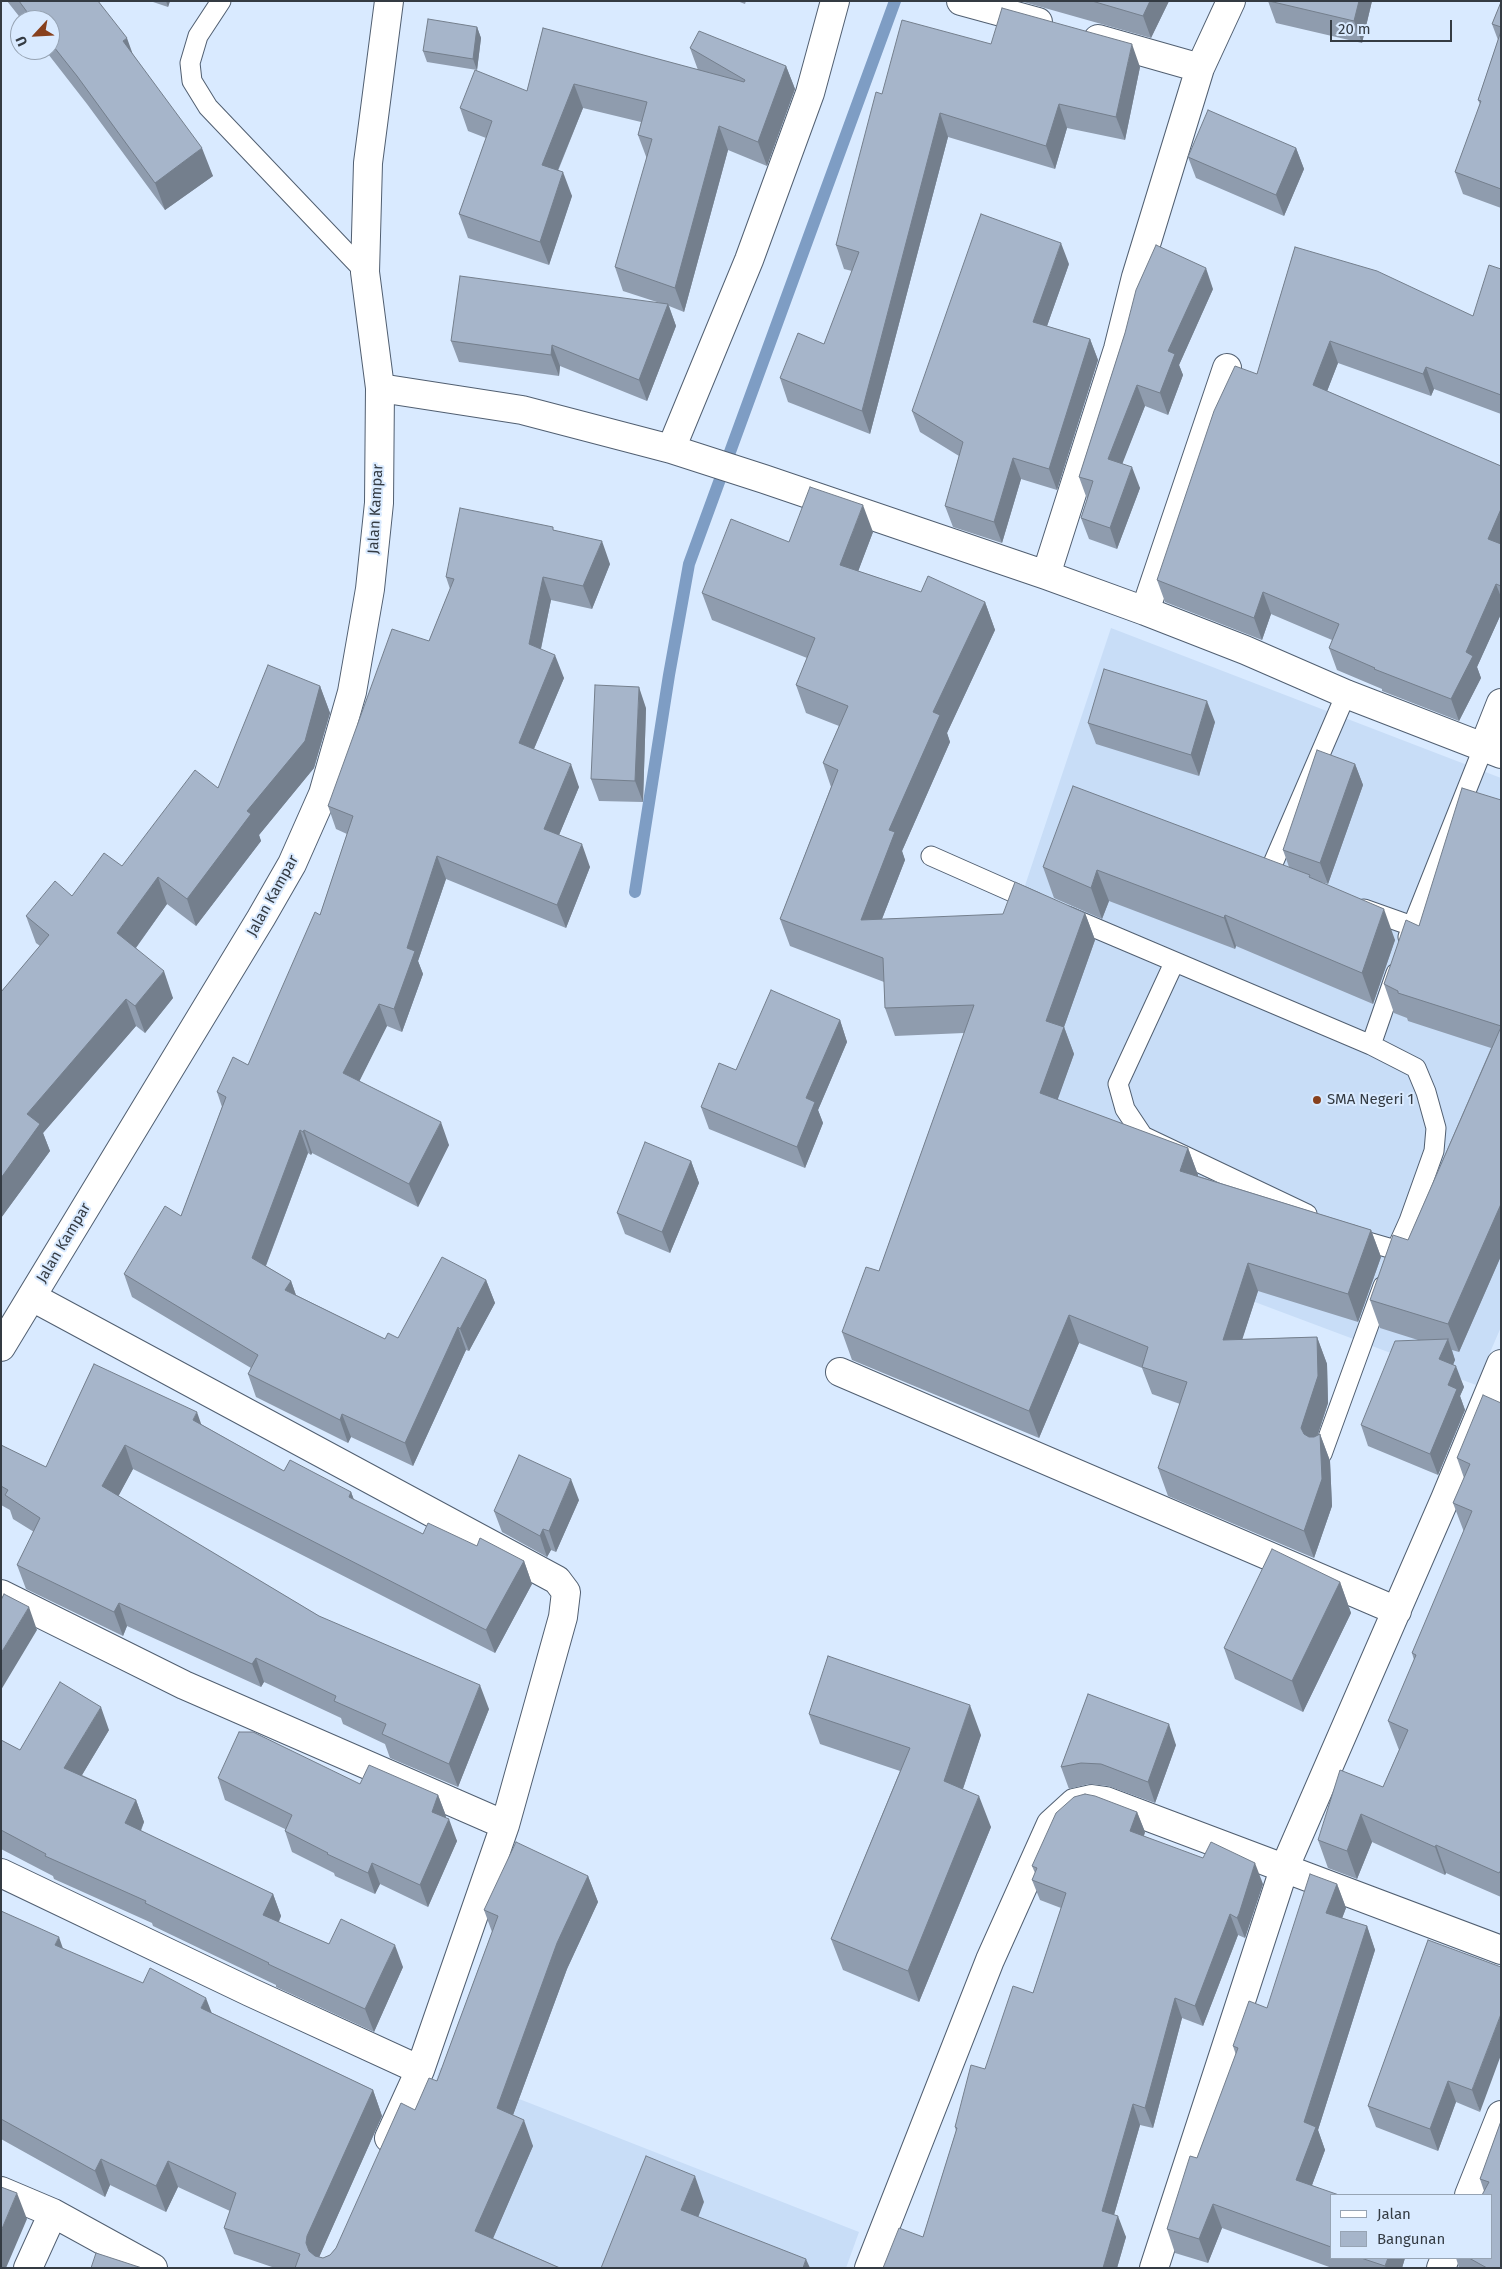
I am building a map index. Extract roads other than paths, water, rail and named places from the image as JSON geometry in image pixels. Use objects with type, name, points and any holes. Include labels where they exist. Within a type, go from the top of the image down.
[{"type":"street","name":"Jalan Kampar","points":[[1,1347],[261,918],[292,864],[324,794],[352,692],[370,590],[379,503],[380,388],[365,272],[368,163],[389,1]]},
{"type":"street","points":[[680,452],[810,93],[835,1]]},
{"type":"street","points":[[961,1],[1200,68]]},
{"type":"street","points":[[1046,575],[1118,349],[1136,277],[1200,68],[1231,1]]},
{"type":"street","points":[[1145,611],[1227,368]]},
{"type":"street","points":[[380,388],[522,410],[680,452],[764,479],[1046,575],[1145,611],[1245,650],[1346,694],[1492,750],[1501,703]]},
{"type":"street","points":[[32,1297],[558,1580],[566,1592],[563,1617],[505,1825],[420,2070],[379,2160]]},
{"type":"street","points":[[1154,2268],[1284,1869],[1397,1610],[1501,1364]]},
{"type":"street","points":[[840,1372],[1397,1610]]},
{"type":"street","points":[[1,1594],[184,1685],[505,1825]]},
{"type":"street","points":[[869,2268],[990,1960],[1051,1824],[1074,1803],[1092,1799],[1106,1801],[1501,1950]]},
{"type":"street","points":[[1,1873],[250,1992],[420,2070]]},
{"type":"street","points":[[1469,2194],[1501,2115]]},
{"type":"street","points":[[1,2190],[53,2213],[153,2268]]},
{"type":"street","points":[[28,2268],[53,2213]]},
{"type":"lane","points":[[221,1],[198,36],[190,64],[192,80],[208,107],[365,272]]},
{"type":"lane","points":[[1268,875],[1346,694]]},
{"type":"lane","points":[[1371,1045],[1412,926],[1492,750]]},
{"type":"lane","points":[[931,856],[1174,963],[1371,1045],[1416,1068],[1426,1092],[1436,1128],[1434,1151],[1322,1454]]},
{"type":"lane","points":[[1250,867],[1286,881]]},
{"type":"lane","points":[[1349,903],[1412,926]]},
{"type":"lane","points":[[1174,963],[1118,1084],[1125,1109],[1142,1136],[1321,1220]]},
{"type":"lane","points":[[1338,1228],[1365,1241],[1396,1250]]},
{"type":"waterway","points":[[635,892],[669,675],[689,564],[895,1]]},
{"type":"place","name":"SMA Negeri 1","points":[[1317,1100]]}]
